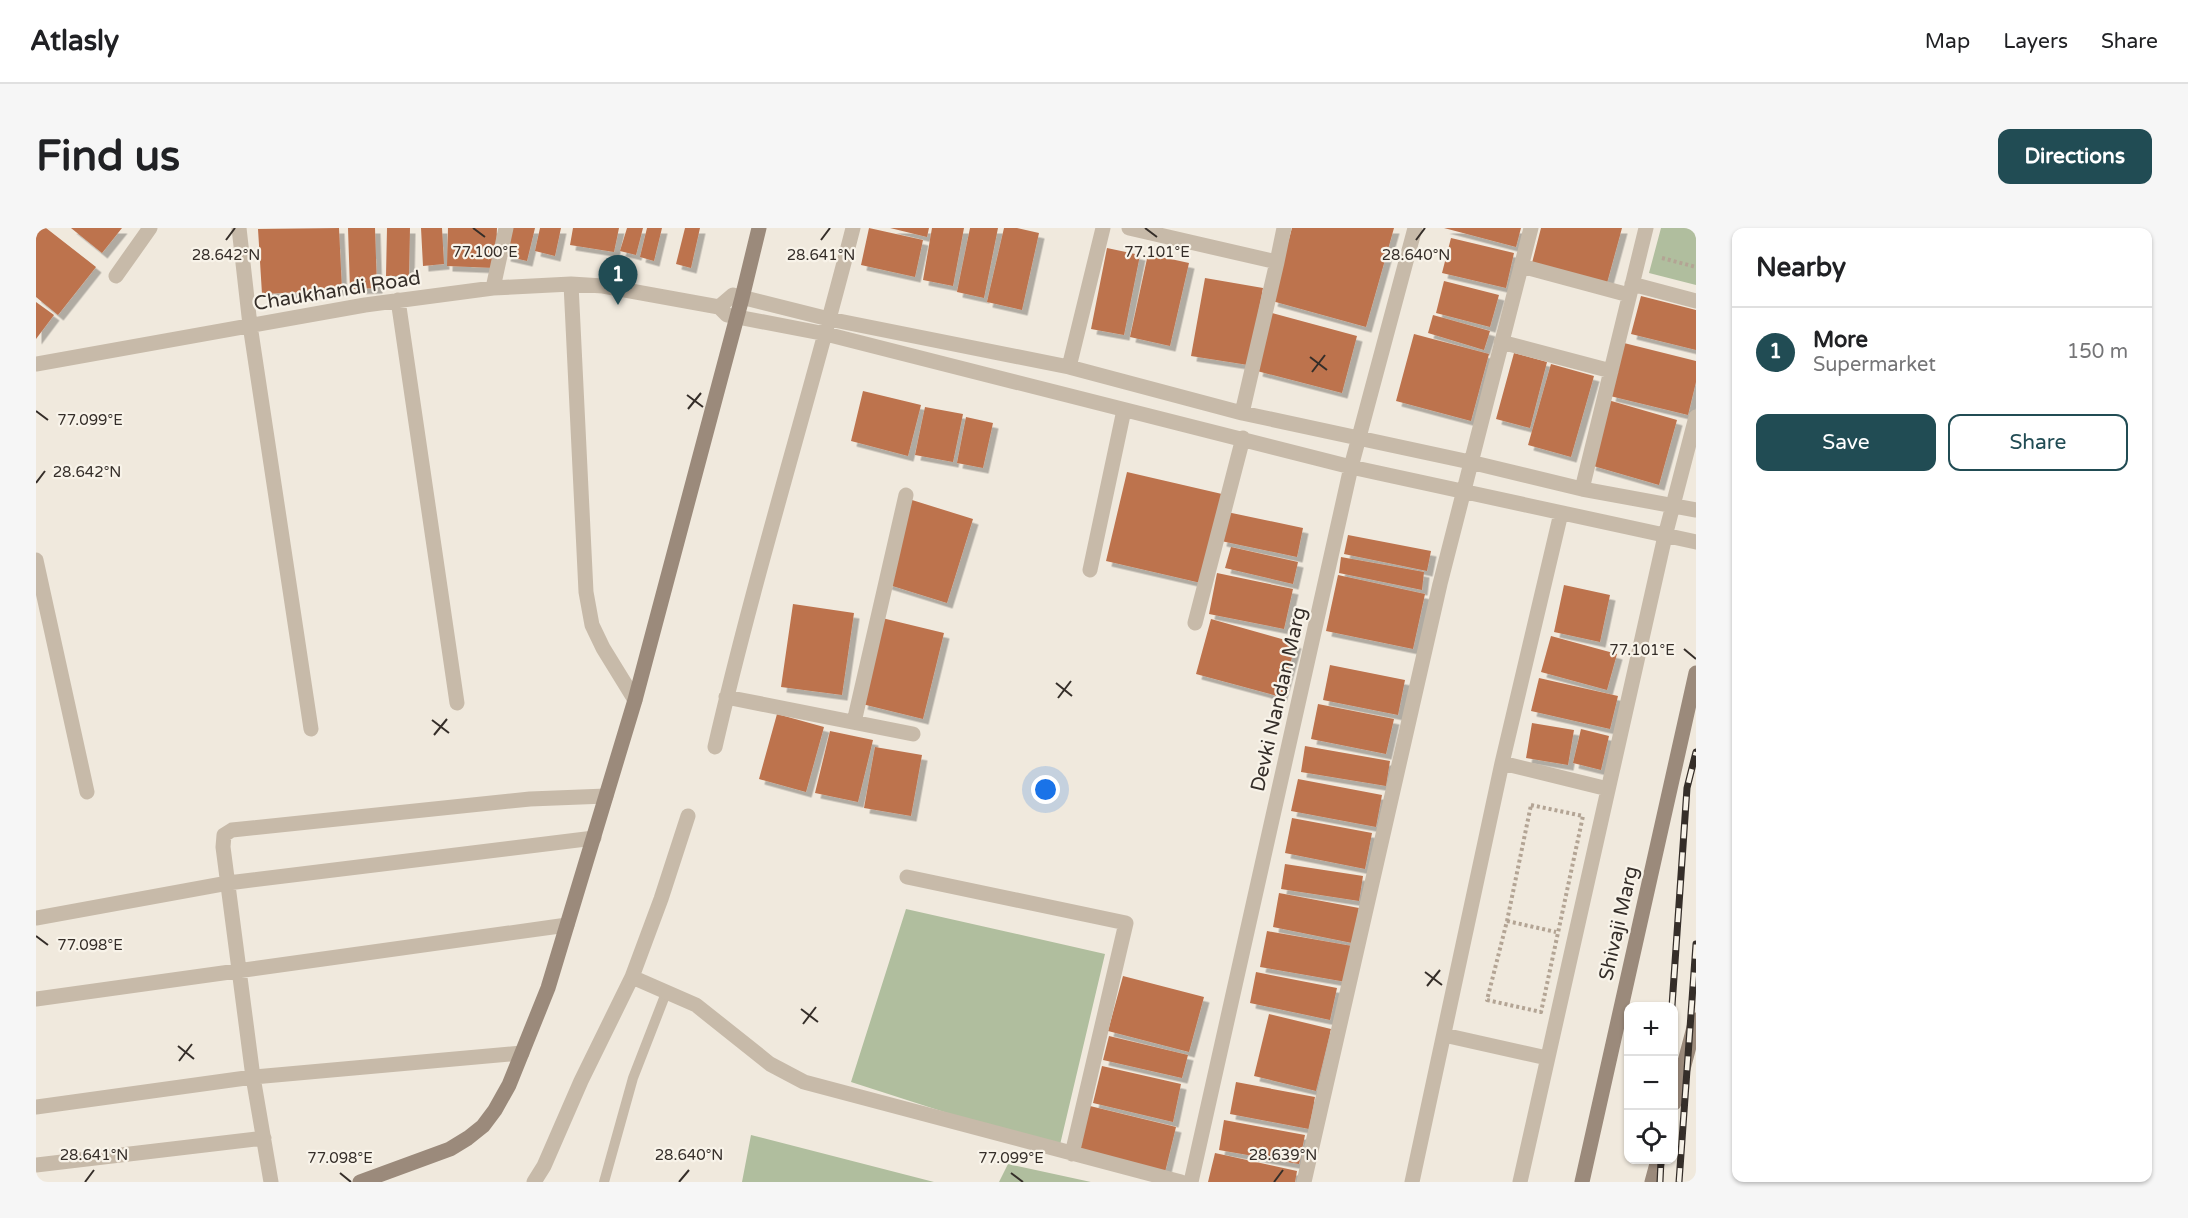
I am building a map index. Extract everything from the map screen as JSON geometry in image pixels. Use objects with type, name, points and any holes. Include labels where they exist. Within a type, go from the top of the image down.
[{"type":"street","points":[[116,276],[150,228]]},
{"type":"street","points":[[238,228],[250,325],[311,729]]},
{"type":"street","points":[[493,288],[506,228]]},
{"type":"street","points":[[360,1182],[450,1149],[483,1126],[509,1085],[548,988],[635,700],[759,228]]},
{"type":"street","points":[[715,747],[726,697],[853,228]]},
{"type":"street","points":[[1069,367],[1103,228]]},
{"type":"street","points":[[1129,228],[1277,262]]},
{"type":"street","points":[[1242,413],[1284,228]]},
{"type":"street","name":"Devki Nandan Marg","points":[[1191,1182],[1351,467],[1415,228]]},
{"type":"street","points":[[1304,1182],[1462,491],[1531,228]]},
{"type":"street","points":[[1582,489],[1646,228]]},
{"type":"street","points":[[1521,266],[1696,301]]},
{"type":"street","points":[[570,284],[585,592],[592,625],[603,648],[635,700]]},
{"type":"street","name":"Chaukhandi Road","points":[[36,364],[398,300],[493,288],[570,284],[603,286],[719,307],[727,315],[828,327]]},
{"type":"street","points":[[719,307],[734,295],[828,327],[1124,410],[1243,438],[1351,467],[1696,542]]},
{"type":"street","points":[[398,300],[457,703]]},
{"type":"street","points":[[828,327],[1069,367],[1242,413],[1470,462],[1582,489],[1696,510]]},
{"type":"street","points":[[1501,342],[1611,371]]},
{"type":"street","points":[[1090,570],[1124,410]]},
{"type":"street","points":[[1520,1182],[1665,536],[1696,417]]},
{"type":"street","points":[[1195,623],[1243,438]]},
{"type":"street","points":[[854,722],[906,495]]},
{"type":"street","points":[[1412,1182],[1502,763],[1561,513]]},
{"type":"street","points":[[36,560],[87,792]]},
{"type":"street","name":"Shivaji Marg","points":[[1582,1182],[1696,673]]},
{"type":"street","points":[[726,697],[913,734]]},
{"type":"street","points":[[1502,763],[1608,789]]},
{"type":"street","points":[[271,1182],[253,1077],[224,835],[232,830],[530,799],[606,796]]},
{"type":"street","points":[[534,1182],[544,1166],[581,1081],[632,977],[688,816]]},
{"type":"street","points":[[36,918],[228,883],[594,838]]},
{"type":"street","points":[[907,878],[1126,923],[1072,1154]]},
{"type":"street","points":[[36,999],[567,924]]},
{"type":"street","points":[[632,977],[696,1005],[770,1064],[804,1082],[1181,1182]]},
{"type":"street","points":[[1678,1088],[1696,1020]]},
{"type":"street","points":[[1443,1035],[1547,1058]]},
{"type":"street","points":[[36,1107],[253,1077],[522,1053]]},
{"type":"street","points":[[36,1165],[264,1138]]},
{"type":"street","points":[[1652,1182],[1657,1164]]},
{"type":"lane","points":[[604,1182],[633,1078],[666,993]]},
{"type":"path","points":[[1664,249],[1662,259],[1696,267]]},
{"type":"path","points":[[1531,805],[1583,816],[1557,933],[1541,1012],[1487,1000],[1507,921],[1531,805]]},
{"type":"path","points":[[1507,921],[1557,933]]},
{"type":"green space","points":[[1661,228],[1696,228],[1696,285],[1649,273]]},
{"type":"green space","points":[[906,909],[1105,954],[1059,1149],[851,1082]]},
{"type":"green space","points":[[751,1135],[934,1182],[742,1182]]},
{"type":"green space","points":[[1008,1164],[1091,1182],[999,1182]]},
{"type":"building","points":[[36,228],[46,228],[96,267],[58,315],[36,297]]},
{"type":"building","points":[[71,228],[122,228],[102,253]]},
{"type":"building","points":[[339,228],[342,290],[262,294],[258,229]]},
{"type":"building","points":[[348,228],[375,228],[377,288],[350,289]]},
{"type":"building","points":[[387,228],[410,228],[409,276],[386,276]]},
{"type":"building","points":[[421,228],[442,228],[444,264],[423,266]]},
{"type":"building","points":[[448,228],[497,228],[495,268],[447,266]]},
{"type":"building","points":[[512,228],[535,228],[527,261],[505,256]]},
{"type":"building","points":[[540,228],[561,228],[555,256],[535,251]]},
{"type":"building","points":[[573,228],[619,228],[614,252],[570,245]]},
{"type":"building","points":[[627,228],[643,228],[636,255],[620,251]]},
{"type":"building","points":[[647,228],[662,228],[654,261],[640,257]]},
{"type":"building","points":[[685,228],[700,228],[691,268],[676,264]]},
{"type":"building","points":[[869,228],[923,240],[915,277],[861,265]]},
{"type":"building","points":[[890,228],[929,228],[927,237]]},
{"type":"building","points":[[932,228],[964,228],[953,286],[923,280]]},
{"type":"building","points":[[970,228],[998,228],[984,298],[957,292]]},
{"type":"building","points":[[1004,228],[1017,228],[1039,233],[1022,310],[987,302]]},
{"type":"building","points":[[1292,228],[1394,228],[1366,327],[1272,301]]},
{"type":"building","points":[[1444,228],[1521,228],[1516,247]]},
{"type":"building","points":[[1541,228],[1622,228],[1607,283],[1532,263]]},
{"type":"building","points":[[1451,238],[1514,253],[1506,288],[1442,273]]},
{"type":"building","points":[[1107,248],[1140,255],[1124,335],[1091,329]]},
{"type":"building","points":[[1148,254],[1189,263],[1170,346],[1130,337]]},
{"type":"building","points":[[1205,278],[1263,288],[1248,365],[1191,356]]},
{"type":"building","points":[[1444,281],[1499,295],[1490,327],[1436,313]]},
{"type":"building","points":[[1641,296],[1696,310],[1696,350],[1631,334]]},
{"type":"building","points":[[36,302],[54,315],[36,339]]},
{"type":"building","points":[[1272,313],[1357,336],[1342,393],[1257,371]]},
{"type":"building","points":[[1433,315],[1490,331],[1484,350],[1428,333]]},
{"type":"building","points":[[1414,334],[1489,354],[1471,421],[1396,401]]},
{"type":"building","points":[[1624,343],[1696,361],[1696,382],[1688,415],[1610,396]]},
{"type":"building","points":[[1514,353],[1547,362],[1530,428],[1496,419]]},
{"type":"building","points":[[1551,364],[1594,376],[1571,457],[1528,445]]},
{"type":"building","points":[[863,391],[921,405],[908,456],[851,441]]},
{"type":"building","points":[[1608,400],[1677,420],[1659,485],[1590,465]]},
{"type":"building","points":[[925,407],[963,414],[953,462],[915,455]]},
{"type":"building","points":[[966,417],[993,423],[983,468],[957,463]]},
{"type":"building","points":[[1127,472],[1222,494],[1201,583],[1106,561]]},
{"type":"building","points":[[912,500],[973,519],[947,603],[886,584]]},
{"type":"building","points":[[1227,512],[1303,528],[1297,557],[1221,541]]},
{"type":"building","points":[[1348,535],[1431,551],[1427,571],[1344,554]]},
{"type":"building","points":[[1231,547],[1298,562],[1293,584],[1225,568]]},
{"type":"building","points":[[1341,557],[1424,572],[1422,590],[1339,573]]},
{"type":"building","points":[[1217,573],[1293,589],[1284,629],[1209,614]]},
{"type":"building","points":[[1338,575],[1425,594],[1413,649],[1326,631]]},
{"type":"building","points":[[1564,585],[1610,595],[1600,642],[1554,632]]},
{"type":"building","points":[[793,604],[854,613],[842,695],[781,687]]},
{"type":"building","points":[[882,618],[944,633],[923,719],[862,704]]},
{"type":"building","points":[[1211,619],[1296,643],[1281,697],[1196,674]]},
{"type":"building","points":[[1551,636],[1617,654],[1607,690],[1541,672]]},
{"type":"building","points":[[1330,665],[1405,680],[1398,715],[1323,700]]},
{"type":"building","points":[[1539,678],[1618,696],[1610,729],[1531,711]]},
{"type":"building","points":[[1318,704],[1394,719],[1386,754],[1311,739]]},
{"type":"building","points":[[777,714],[824,727],[806,792],[759,779]]},
{"type":"building","points":[[1532,723],[1574,730],[1568,765],[1526,758]]},
{"type":"building","points":[[1581,729],[1609,736],[1601,770],[1573,763]]},
{"type":"building","points":[[830,731],[873,740],[858,802],[815,793]]},
{"type":"building","points":[[1305,746],[1390,761],[1386,786],[1301,772]]},
{"type":"building","points":[[875,747],[922,755],[911,816],[864,808]]},
{"type":"building","points":[[1298,779],[1382,795],[1376,827],[1291,811]]},
{"type":"building","points":[[1292,818],[1372,833],[1365,869],[1285,853]]},
{"type":"building","points":[[1285,864],[1363,876],[1359,901],[1281,889]]},
{"type":"building","points":[[1279,893],[1359,908],[1352,943],[1273,927]]},
{"type":"building","points":[[1267,931],[1352,946],[1346,982],[1260,967]]},
{"type":"building","points":[[1256,972],[1337,988],[1330,1020],[1250,1003]]},
{"type":"building","points":[[1123,976],[1204,997],[1189,1052],[1108,1031]]},
{"type":"building","points":[[1269,1014],[1331,1029],[1316,1091],[1254,1076]]},
{"type":"building","points":[[1109,1036],[1188,1055],[1182,1078],[1103,1060]]},
{"type":"building","points":[[1102,1066],[1181,1084],[1173,1122],[1093,1103]]},
{"type":"building","points":[[1236,1082],[1315,1097],[1309,1129],[1230,1114]]},
{"type":"building","points":[[1090,1106],[1176,1127],[1165,1172],[1079,1150]]},
{"type":"building","points":[[1224,1120],[1305,1135],[1299,1164],[1219,1150]]},
{"type":"building","points":[[1215,1153],[1297,1171],[1295,1182],[1208,1182]]},
{"type":"railway","points":[[1672,1002],[1687,788],[1696,752]]},
{"type":"railway","points":[[1679,1182],[1696,944]]},
{"type":"railway","points":[[1660,1182],[1661,1164]]},
{"type":"place","name":"More","points":[[618,305]]}]
